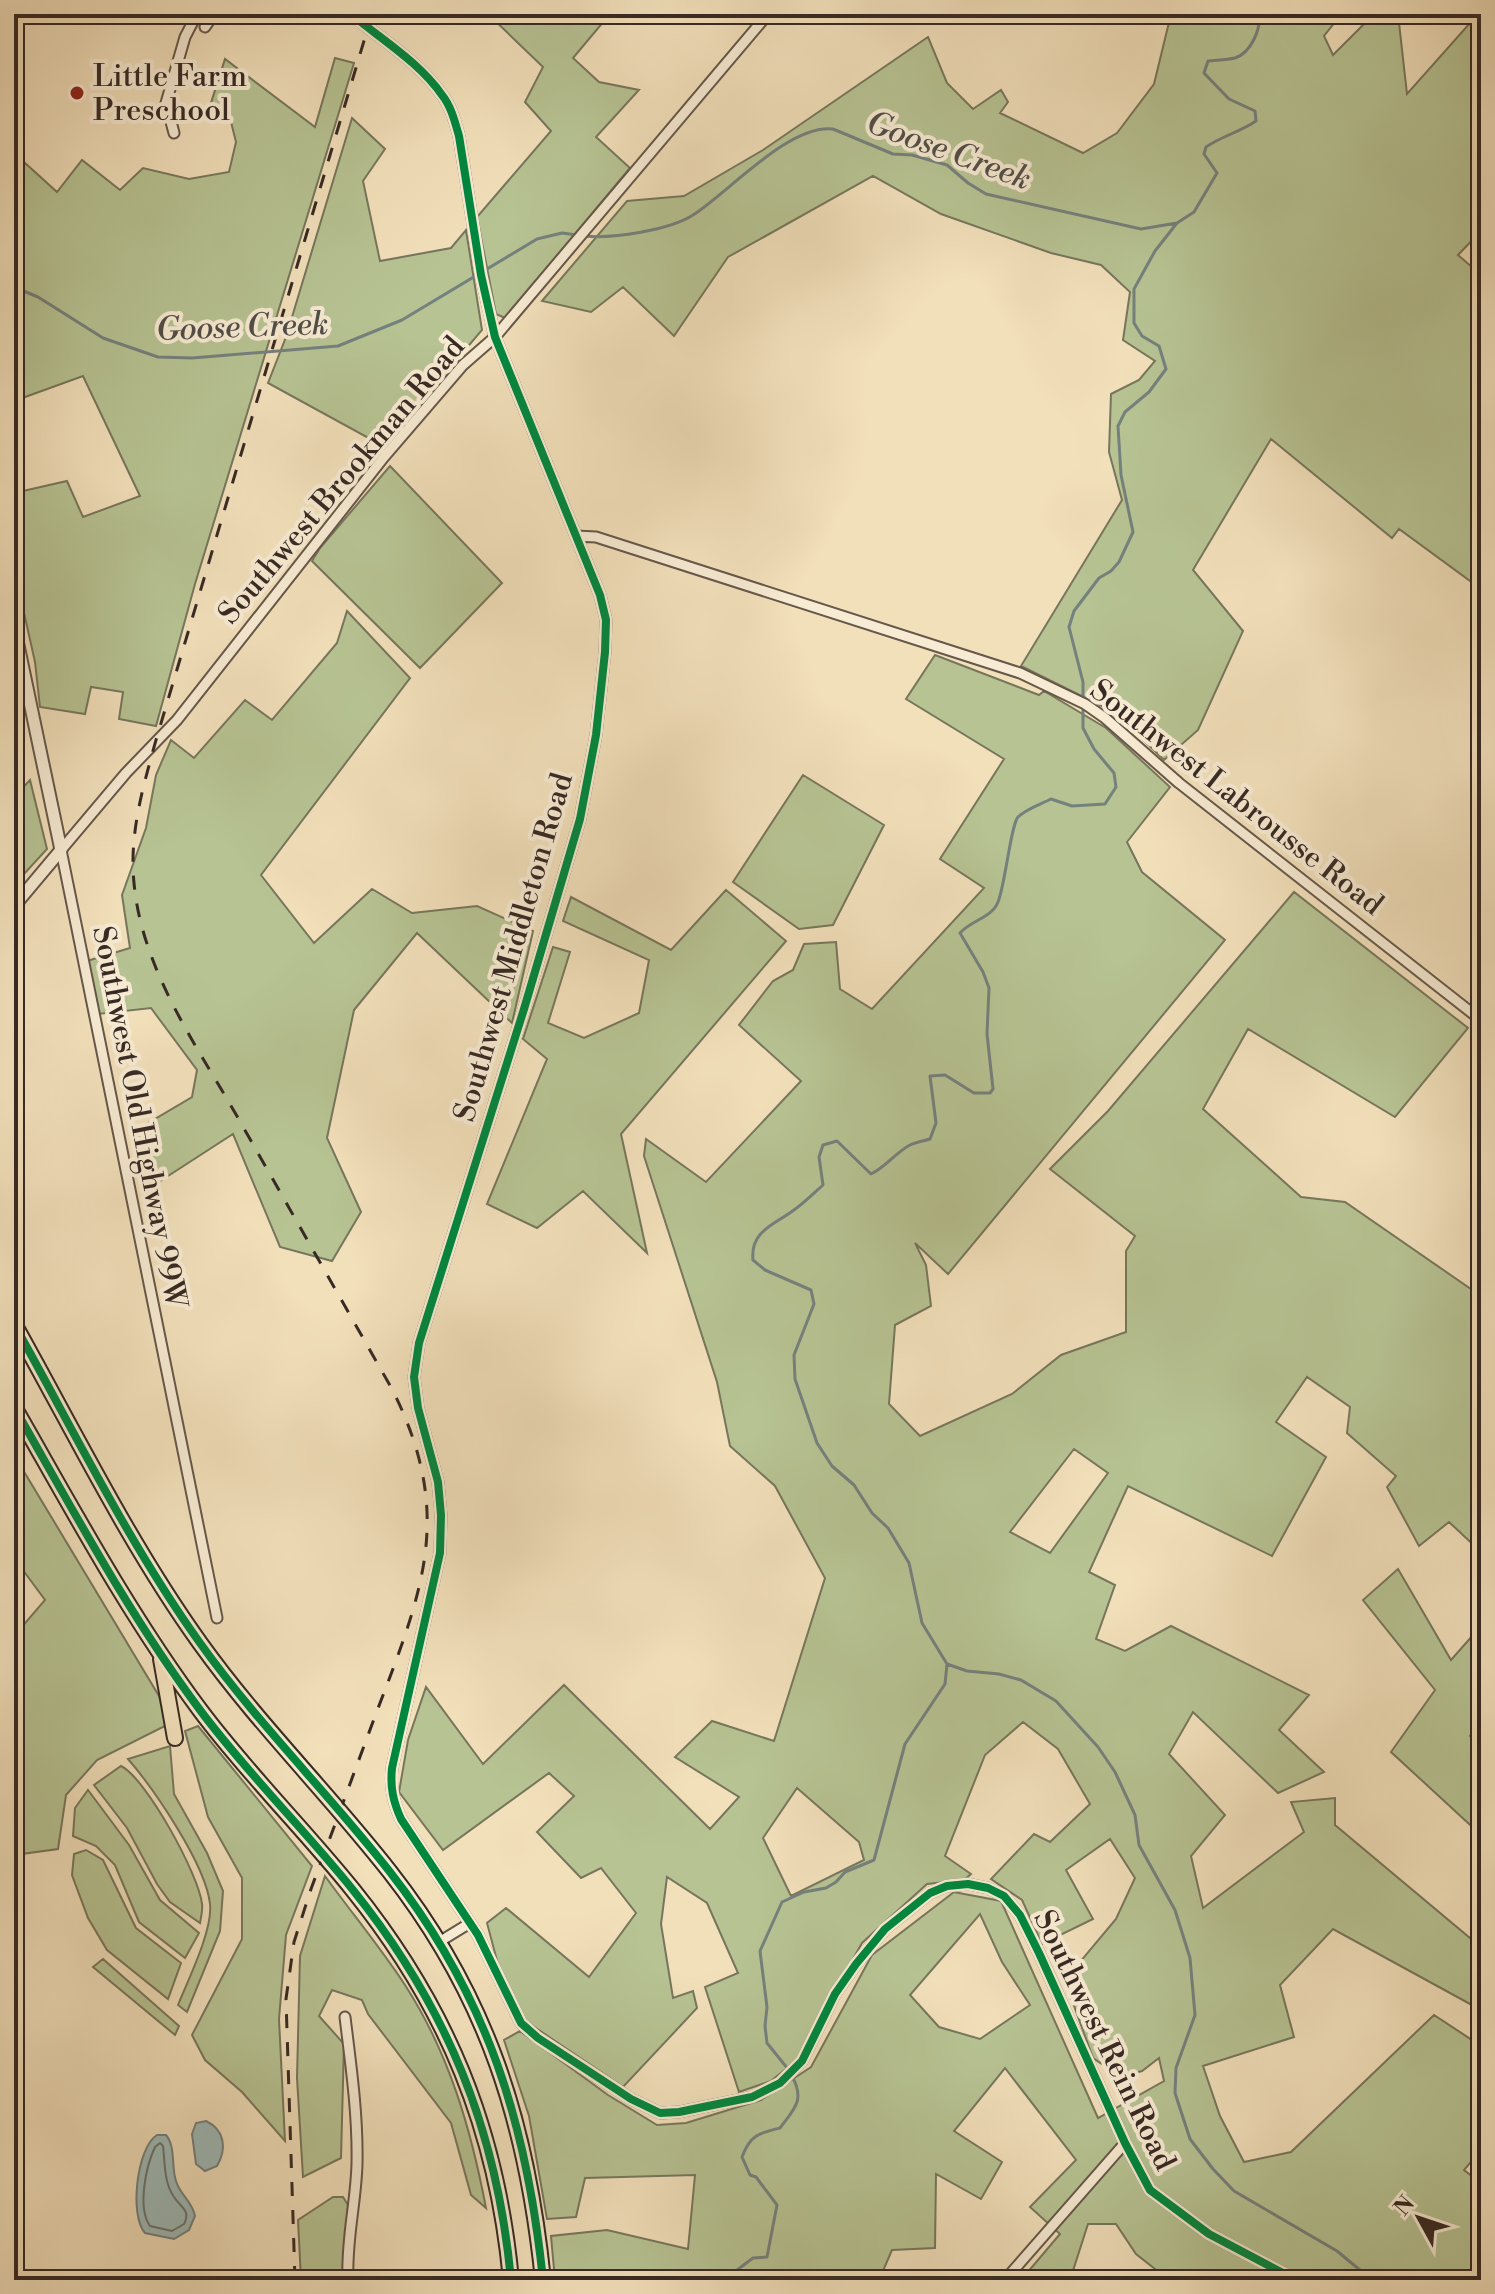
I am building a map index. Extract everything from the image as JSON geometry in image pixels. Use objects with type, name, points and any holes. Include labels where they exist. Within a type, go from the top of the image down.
[{"type":"highway","points":[[14,1324],[135,1540],[199,1641],[239,1695],[390,1872],[439,1942],[478,2015],[504,2079],[528,2170],[543,2280]]},
{"type":"highway","points":[[14,1407],[100,1558],[160,1654],[209,1722],[353,1890],[408,1966],[434,2009],[466,2078],[489,2148],[504,2215],[511,2280]]},
{"type":"highway","points":[[160,1654],[175,1738]]},
{"type":"street","points":[[174,133],[166,103],[185,37],[197,14]]},
{"type":"street","points":[[205,27],[214,14]]},
{"type":"street","name":"Southwest Middleton Road","points":[[351,14],[413,63],[443,95],[452,115],[459,136],[481,275],[495,337],[600,595],[606,621],[589,778],[580,819],[419,1343],[414,1377],[418,1408],[438,1482],[440,1553],[393,1759],[390,1786],[401,1819],[470,1923]]},
{"type":"street","name":"Southwest Brookman Road","points":[[14,906],[126,773],[177,720],[384,457],[463,365],[495,337],[768,14]]},
{"type":"street","name":"Southwest Labrousse Road","points":[[576,536],[596,537],[1005,668],[1068,696],[1105,718],[1179,783],[1481,1020]]},
{"type":"street","name":"Southwest Old Highway 99W","points":[[14,626],[217,1618]]},
{"type":"street","name":"Southwest Rein Road","points":[[470,1923],[521,2023],[538,2038],[645,2108],[660,2113],[679,2112],[752,2097],[769,2090],[792,2073],[811,2045],[835,1994],[885,1929],[930,1893],[947,1886],[968,1884],[988,1888],[1012,1903],[1020,1915],[1144,2182],[1158,2198],[1209,2234],[1296,2280]]},
{"type":"street","points":[[439,1942],[470,1923]]},
{"type":"street","points":[[345,2017],[357,2147],[354,2206],[348,2243],[348,2280]]},
{"type":"street","points":[[1005,2280],[1125,2143]]},
{"type":"green space","points":[[488,14],[610,14],[573,58],[599,82],[639,90],[596,137],[630,168],[505,318],[496,314],[477,217],[551,131],[525,102],[543,67]]},
{"type":"green space","points":[[1171,14],[1336,14],[1339,17],[1324,36],[1333,55],[1374,14],[1398,14],[1407,94],[1481,14],[1481,231],[1458,255],[1481,275],[1481,589],[1399,529],[1392,538],[1271,439],[1193,570],[1243,631],[1198,730],[1164,760],[1114,712],[1021,666],[1122,500],[1109,452],[1111,394],[1139,380],[1155,361],[1123,340],[1130,292],[1101,265],[1051,253],[941,214],[873,176],[728,257],[674,336],[623,287],[591,312],[542,301],[627,201],[684,196],[763,150],[928,37],[947,83],[973,109],[1001,90],[1008,102],[1000,113],[1083,153],[1117,133],[1154,84]]},
{"type":"green space","points":[[335,58],[354,63],[195,584],[156,726],[119,719],[123,692],[91,687],[85,714],[40,707],[35,662],[14,568],[14,493],[67,481],[83,517],[140,496],[83,376],[14,401],[14,176],[25,163],[57,192],[82,160],[120,190],[143,168],[189,179],[229,172],[236,142],[231,122],[210,106],[225,59],[315,127]]},
{"type":"green space","points":[[352,118],[385,149],[363,181],[380,261],[451,248],[466,230],[482,330],[383,446],[268,383],[286,337]]},
{"type":"green space","points":[[390,466],[502,583],[420,668],[312,561]]},
{"type":"green space","points":[[347,611],[410,678],[261,875],[314,943],[372,889],[412,913],[477,906],[533,931],[512,1023],[417,933],[354,1010],[327,1138],[361,1212],[332,1261],[280,1247],[233,1134],[148,1189],[133,1132],[192,1097],[197,1070],[151,1008],[98,1014],[87,961],[130,948],[122,895],[146,828],[156,775],[171,740],[194,758],[245,700],[272,720],[337,643]]},
{"type":"green space","points":[[935,655],[1039,695],[1044,691],[1106,728],[1170,787],[1127,842],[1142,872],[1225,940],[948,1274],[915,1243],[926,1265],[931,1306],[895,1325],[889,1404],[920,1436],[1012,1394],[1061,1355],[1126,1332],[1126,1251],[1135,1236],[1050,1169],[1108,1111],[1294,892],[1468,1028],[1395,1117],[1248,1029],[1203,1109],[1301,1197],[1345,1202],[1481,1296],[1481,1552],[1449,1522],[1419,1546],[1387,1487],[1396,1476],[1347,1433],[1350,1407],[1307,1377],[1276,1422],[1326,1457],[1272,1556],[1128,1486],[1089,1572],[1115,1585],[1096,1639],[1125,1651],[1171,1626],[1309,1695],[1279,1730],[1324,1772],[1278,1793],[1193,1712],[1169,1754],[1225,1815],[1191,1856],[1203,1908],[1304,1832],[1291,1802],[1335,1798],[1335,1825],[1470,1938],[1481,1923],[1481,2010],[1333,1929],[1280,1985],[1294,2037],[1203,2066],[1220,2116],[1244,2162],[1291,2152],[1434,2015],[1472,2040],[1481,2026],[1481,2150],[1464,2170],[1481,2183],[1481,2280],[1169,2280],[1136,2254],[1116,2224],[1088,2224],[1070,2280],[1021,2280],[1060,2234],[1030,2207],[1076,2160],[1005,2068],[954,2131],[1002,2162],[981,2199],[936,2174],[935,2248],[892,2250],[879,2280],[555,2280],[551,2236],[607,2230],[688,2249],[695,2175],[585,2178],[576,2217],[547,2219],[529,2116],[504,2040],[520,2031],[608,2095],[657,2125],[686,2123],[761,2100],[811,2067],[872,1955],[954,1892],[1001,1901],[1098,2118],[1164,2081],[1159,2058],[1142,2071],[1121,2077],[1093,2058],[1069,1992],[1079,1983],[1069,1975],[1116,1919],[1135,1878],[1110,1839],[1066,1870],[1093,1919],[1042,1944],[1022,1900],[991,1879],[1034,1834],[1050,1842],[1090,1804],[1058,1749],[1023,1722],[985,1755],[945,1856],[971,1874],[964,1880],[927,1884],[862,1943],[797,2060],[771,2081],[739,2092],[705,1987],[738,1973],[707,1903],[667,1877],[661,1924],[673,1998],[693,1991],[697,2008],[623,2087],[524,2020],[500,1972],[487,1923],[506,1908],[589,1977],[636,1913],[601,1868],[581,1878],[537,1832],[574,1796],[549,1773],[443,1850],[399,1792],[408,1740],[426,1687],[483,1764],[564,1685],[710,1829],[739,1797],[675,1757],[712,1721],[774,1741],[825,1578],[775,1486],[730,1446],[717,1382],[644,1156],[646,1139],[706,1182],[801,1081],[739,1025],[773,981],[793,970],[804,944],[836,942],[840,989],[872,1009],[984,888],[940,859],[1004,759],[906,699]],"holes":[[[1074,1449],[1108,1473],[1050,1553],[1010,1532]],[[797,1788],[859,1842],[864,1860],[791,1896],[763,1838]],[[980,1914],[1002,1962],[1030,2005],[980,2039],[939,2027],[910,1995]]]},
{"type":"green space","points":[[803,775],[884,825],[833,925],[799,929],[733,882]]},
{"type":"green space","points":[[30,780],[47,849],[14,885],[14,797]]},
{"type":"green space","points":[[726,890],[786,941],[621,1134],[647,1253],[583,1191],[537,1228],[487,1204],[547,1059],[523,1039],[553,947],[570,952],[548,1023],[584,1038],[639,1013],[649,960],[563,921],[571,897],[671,950]]},
{"type":"green space","points":[[14,1455],[159,1696],[167,1725],[97,1760],[66,1795],[58,1849],[14,1855],[14,1636],[45,1600],[14,1558]]},
{"type":"green space","points":[[1398,1569],[1451,1660],[1481,1626],[1481,1722],[1470,1736],[1481,1746],[1481,1835],[1391,1752],[1435,1690],[1363,1600]]},
{"type":"green space","points":[[198,1726],[312,1866],[286,1935],[279,2019],[285,2141],[242,2092],[205,2060],[192,2035],[242,1939],[242,1878],[208,1817],[185,1731]]},
{"type":"green space","points":[[170,1746],[174,1794],[207,1853],[223,1891],[220,1931],[187,2012],[178,2005],[208,1927],[210,1904],[189,1849],[128,1759]]},
{"type":"green space","points":[[121,1766],[132,1774],[157,1807],[182,1851],[199,1890],[202,1906],[200,1923],[170,1902],[127,1828],[94,1785]]},
{"type":"green space","points":[[88,1790],[129,1845],[160,1900],[199,1933],[185,1958],[139,1922],[115,1865],[96,1846],[73,1836],[75,1808]]},
{"type":"green space","points":[[86,1850],[103,1860],[136,1928],[181,1963],[168,1999],[107,1950],[88,1918],[72,1875],[74,1854]]},
{"type":"green space","points":[[325,1876],[405,1985],[434,2037],[465,2121],[486,2208],[471,2195],[451,2123],[368,2014],[362,2000],[332,1990],[319,2016],[344,2044],[341,2158],[303,2177],[297,2078],[300,1956]]},
{"type":"green space","points":[[103,1959],[179,2026],[175,2035],[93,1967]]},
{"type":"green space","points":[[333,2197],[343,2197],[348,2205],[343,2280],[301,2280],[298,2220]]},
{"type":"water","points":[[206,2121],[217,2129],[223,2147],[217,2166],[205,2171],[196,2164],[192,2134],[196,2123]]},
{"type":"water","points":[[157,2135],[166,2135],[169,2140],[176,2181],[195,2216],[189,2230],[174,2239],[145,2233],[137,2212],[140,2167],[144,2153]]},
{"type":"waterway","points":[[1083,700],[1083,682],[1069,627],[1074,611],[1099,578],[1119,562],[1133,532],[1121,475],[1118,426],[1125,412],[1149,392],[1166,369],[1159,346],[1142,336],[1134,323],[1134,289],[1155,251],[1177,223],[1194,212],[1217,173],[1204,154],[1206,147],[1256,121],[1255,111],[1229,99],[1204,73],[1208,61],[1235,58],[1246,51],[1257,33],[1259,14]]},
{"type":"waterway","name":"Goose Creek","points":[[585,236],[640,232],[683,220],[779,148],[816,130],[833,129],[893,154],[912,155],[947,165],[986,194],[1141,229],[1177,223]]},
{"type":"waterway","name":"Goose Creek","points":[[14,287],[38,297],[103,338],[158,357],[192,358],[338,346],[402,320],[537,239],[562,233],[577,235]]},
{"type":"waterway","points":[[788,2069],[767,2043],[767,2007],[760,1951],[782,1902],[804,1892],[826,1888],[845,1872],[874,1860],[905,1744],[945,1684],[947,1664],[922,1623],[909,1563],[888,1528],[872,1513],[854,1485],[832,1466],[817,1443],[795,1379],[794,1355],[814,1304],[811,1290],[765,1270],[753,1260],[753,1250],[759,1235],[823,1185],[819,1157],[823,1145],[837,1141],[871,1174],[910,1145],[930,1139],[936,1123],[930,1076],[945,1075],[974,1093],[990,1093],[993,1089],[987,1034],[989,988],[960,933],[991,912],[998,902],[1018,817],[1051,799],[1072,806],[1105,804],[1116,787],[1114,773],[1094,749],[1083,728],[1083,707]]},
{"type":"waterway","points":[[947,1664],[967,1671],[1021,1680],[1056,1701],[1098,1747],[1115,1772],[1135,1815],[1139,1845],[1175,1910],[1190,1958],[1195,2015],[1176,2068],[1175,2093],[1190,2139],[1234,2191],[1337,2251],[1372,2280]]},
{"type":"waterway","points":[[736,2280],[737,2270],[753,2258],[767,2257],[777,2205],[756,2177],[750,2175],[742,2157],[752,2139],[780,2128],[794,2109],[798,2091],[792,2076]]},
{"type":"railway","points":[[295,2280],[286,1999],[294,1942],[419,1589],[427,1514],[423,1475],[411,1434],[392,1389],[175,1009],[148,948],[139,916],[133,865],[138,811],[146,775],[372,14]]},
{"type":"cycle path","points":[[351,14],[422,72],[450,109],[459,136],[481,275],[495,337],[600,595],[606,620],[596,735],[580,819],[419,1343],[414,1377],[418,1408],[438,1482],[440,1553],[392,1768],[392,1788],[398,1812],[478,1935],[521,2023],[538,2038],[631,2099],[660,2113],[752,2097],[780,2083],[802,2061],[835,1994],[856,1964],[885,1929],[930,1893],[947,1886],[968,1884],[988,1888],[1004,1896],[1020,1915],[1039,1953],[1125,2143],[1150,2190],[1209,2234],[1296,2280]]},
{"type":"cycle path","points":[[14,1324],[126,1527],[174,1605],[222,1673],[390,1872],[453,1967],[497,2064],[513,2115],[526,2168],[543,2280]]},
{"type":"cycle path","points":[[14,1407],[102,1562],[174,1674],[237,1756],[353,1890],[415,1979],[441,2025],[480,2121],[494,2172],[511,2280]]},
{"type":"place","name":"Little Farm Preschool","points":[[77,93]]}]
